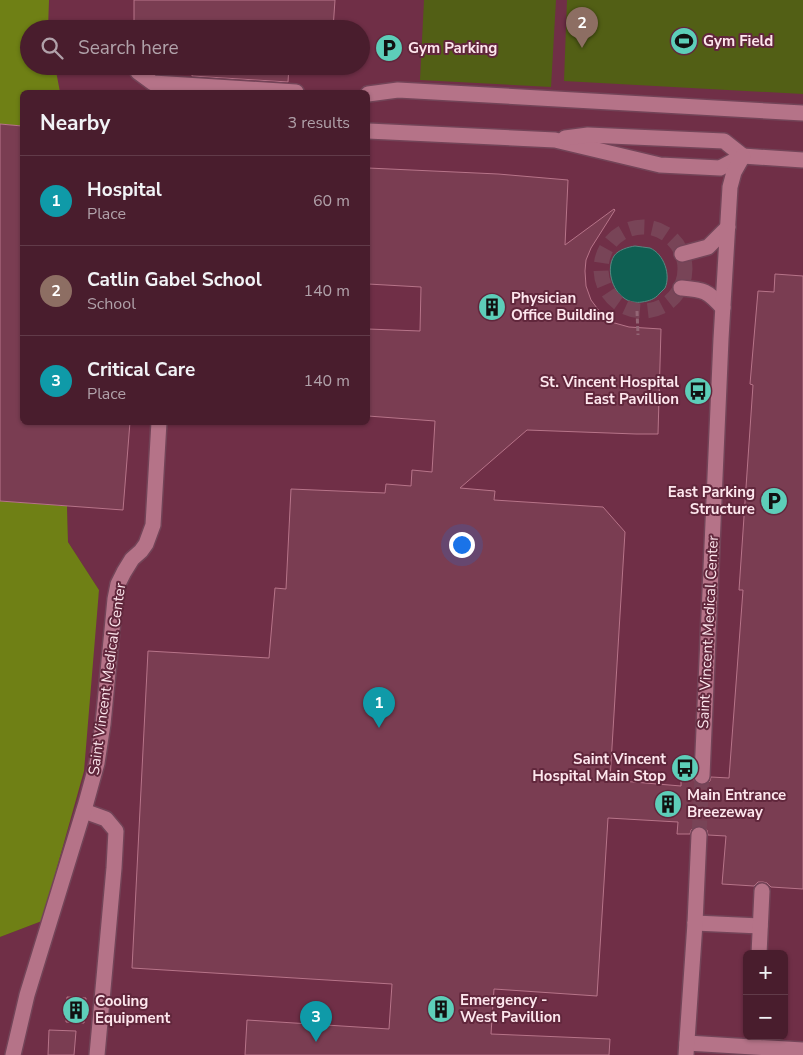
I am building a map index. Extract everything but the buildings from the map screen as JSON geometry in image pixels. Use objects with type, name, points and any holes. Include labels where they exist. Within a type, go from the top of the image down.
[{"type":"lane","points":[[142,75],[153,83],[264,90]]},
{"type":"lane","points":[[370,94],[398,90],[803,113]]},
{"type":"lane","points":[[370,131],[555,140],[660,164],[720,168],[743,156],[803,160]]},
{"type":"lane","points":[[555,140],[588,135],[724,141],[743,156]]},
{"type":"lane","name":"Saint Vincent Medical Center","points":[[702,776],[722,308],[731,184],[734,172],[743,156]]},
{"type":"lane","points":[[682,254],[708,247],[728,227]]},
{"type":"lane","points":[[681,288],[702,290],[712,296],[722,308]]},
{"type":"lane","name":"Saint Vincent Medical Center","points":[[12,1055],[27,996],[97,763],[118,584],[132,560],[142,551],[153,525],[159,425]]},
{"type":"lane","points":[[84,811],[106,819],[116,831],[97,1055]]},
{"type":"lane","points":[[699,835],[687,1049],[754,1046],[803,1050]]},
{"type":"lane","points":[[759,950],[762,891]]},
{"type":"lane","points":[[695,923],[760,926]]},
{"type":"path","points":[[637,311],[638,335]]},
{"type":"shaded area","points":[[0,0],[803,0],[803,1055],[0,1055],[0,937],[42,921],[99,590],[68,542],[67,506],[0,501],[0,124],[20,126],[20,425],[370,425],[370,90],[30,90],[0,88]]},
{"type":"shaded area","points":[[424,0],[556,0],[551,87],[420,80]]},
{"type":"shaded area","name":"Gym Field","points":[[567,0],[803,0],[803,94],[564,81]]},
{"type":"shaded area","points":[[635,246],[650,248],[655,251],[667,271],[665,288],[654,298],[640,302],[633,302],[624,298],[613,285],[610,273],[614,256],[623,249]]},
{"type":"green space","points":[[0,0],[49,0],[48,20],[20,20],[20,75],[57,75],[60,90],[20,90],[20,126],[0,124]]},
{"type":"green space","points":[[0,501],[67,506],[68,542],[99,590],[84,771],[42,921],[0,937]]},
{"type":"tunnel","points":[[643,227],[659,230],[678,246],[682,253],[685,269],[682,285],[666,304],[659,308],[643,311],[627,308],[608,292],[604,285],[601,269],[604,253],[620,234],[627,230],[643,227]]},
{"type":"tunnel","points":[[699,835],[702,776]]},
{"type":"place","name":"Gym Field","points":[[684,41]]},
{"type":"place","name":"Gym Parking","points":[[389,48]]},
{"type":"place","name":"Catlin Gabel School","points":[[582,48]]},
{"type":"place","name":"Physician Office Building","points":[[492,307]]},
{"type":"place","name":"St. Vincent Hospital East Pavillion","points":[[698,391]]},
{"type":"place","name":"East Parking Structure","points":[[774,501]]},
{"type":"place","name":"Hospital","points":[[379,728]]},
{"type":"place","name":"Saint Vincent Hospital Main Stop","points":[[685,768]]},
{"type":"place","name":"Main Entrance Breezeway","points":[[668,804]]},
{"type":"place","name":"Emergency - West Pavillion","points":[[441,1009]]},
{"type":"place","name":"Cooling Equipment","points":[[76,1010]]},
{"type":"place","name":"Critical Care","points":[[316,1042]]}]
